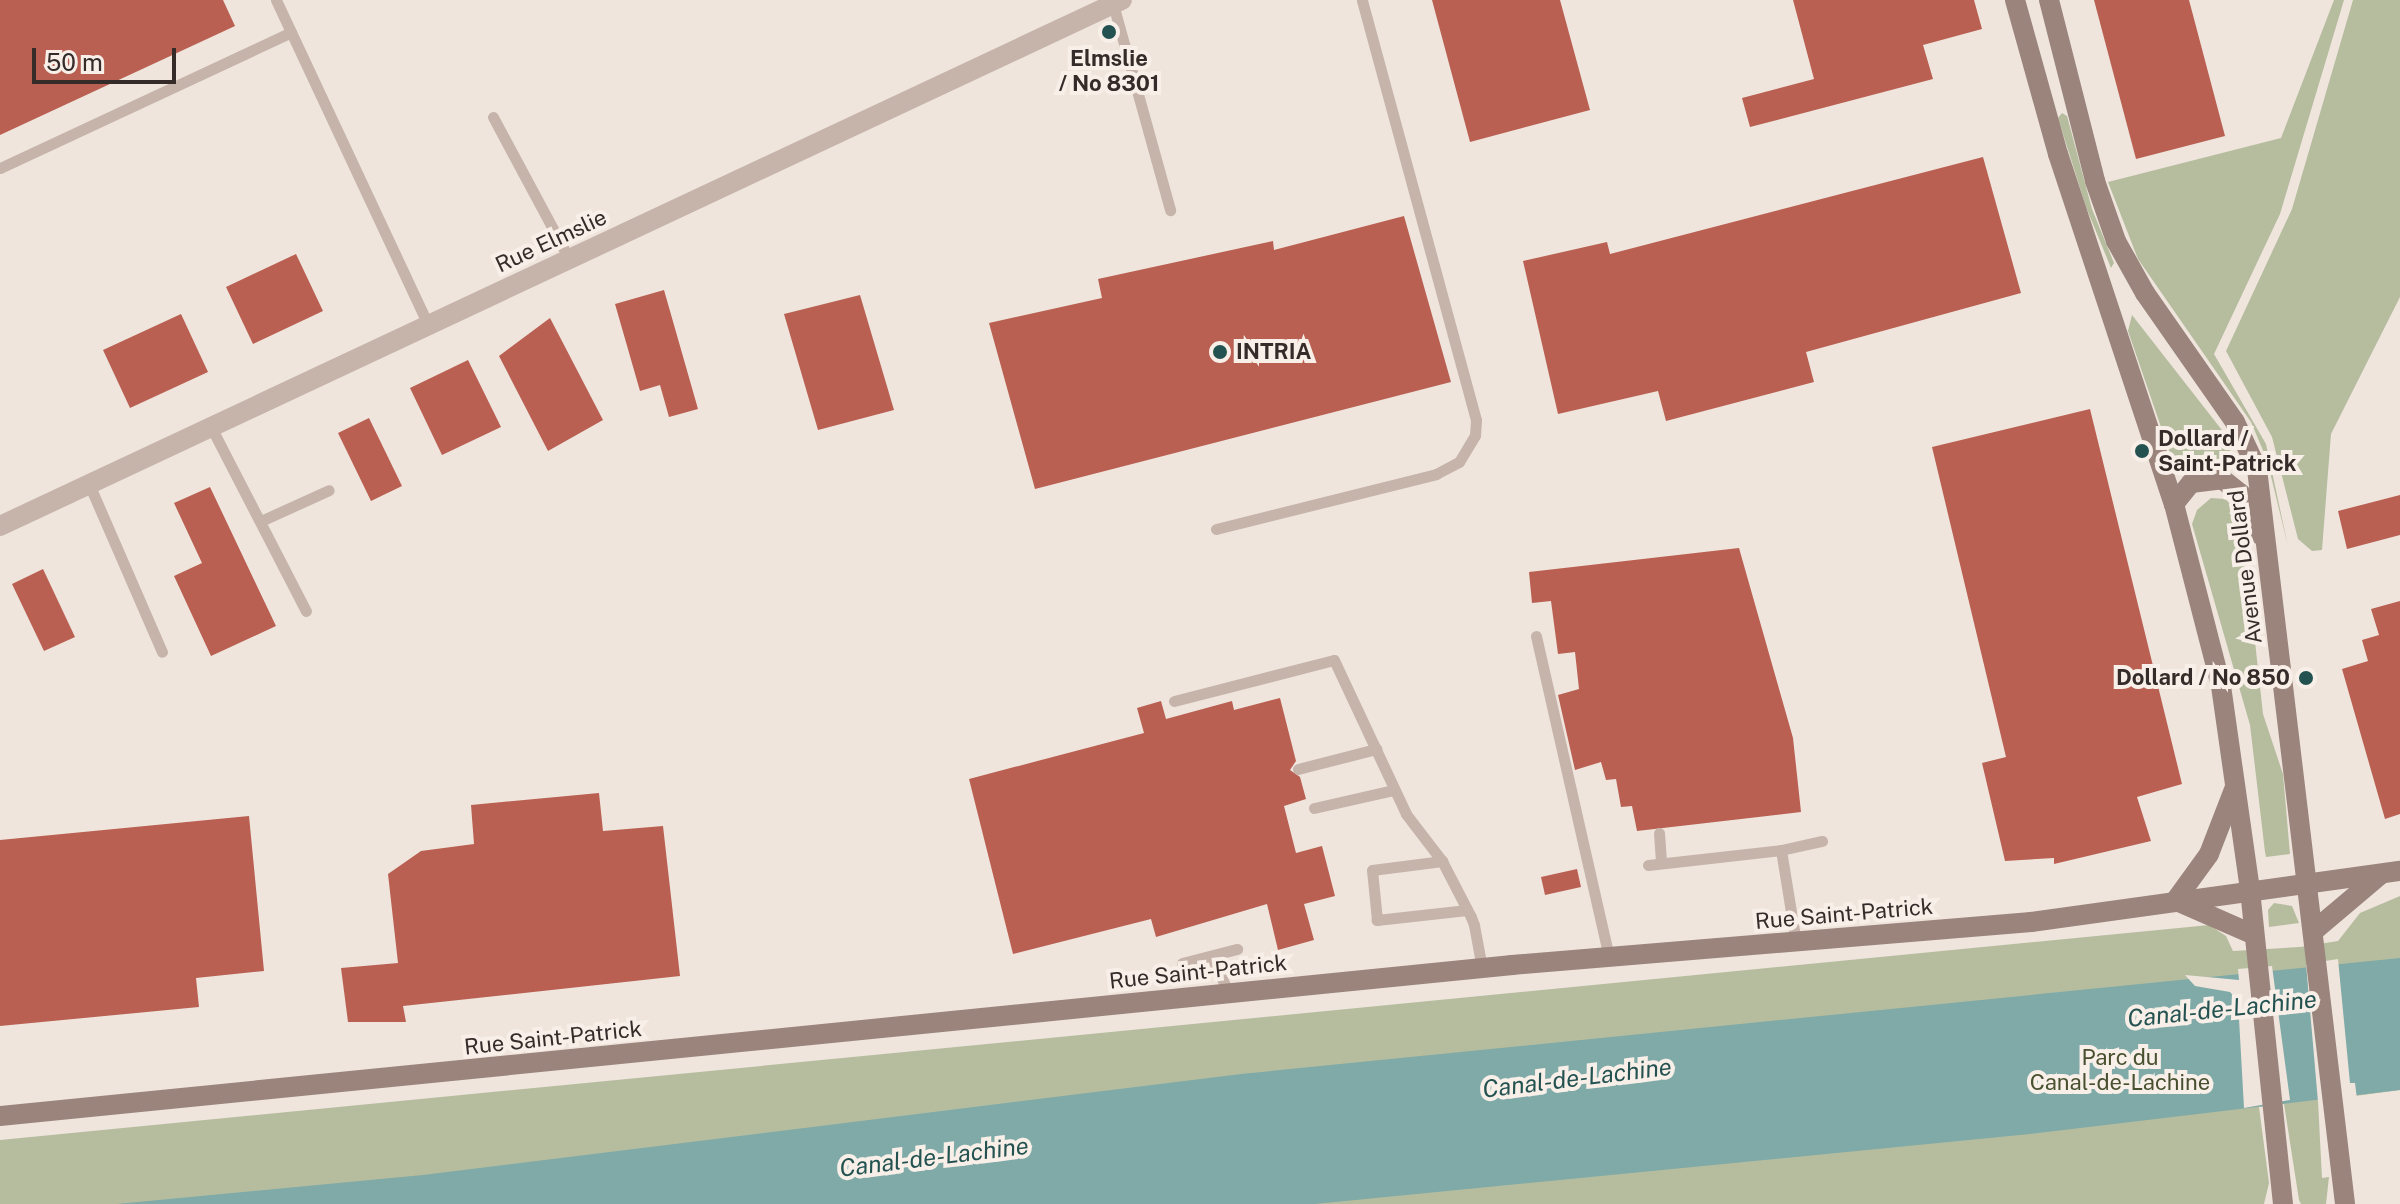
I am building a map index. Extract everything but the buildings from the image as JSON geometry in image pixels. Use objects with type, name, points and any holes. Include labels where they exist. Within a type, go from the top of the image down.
[{"type":"main road","name":"Avenue Dollard","points":[[2015,0],[2058,154],[2174,504],[2221,686],[2250,890],[2283,1204]]},
{"type":"main road","name":"Avenue Dollard","points":[[2049,0],[2095,181],[2116,241],[2155,310],[2245,437],[2261,486],[2317,936],[2345,1204]]},
{"type":"main road","points":[[2174,504],[2199,479],[2230,482],[2268,550]]},
{"type":"main road","points":[[2236,783],[2213,846],[2175,901],[2255,942]]},
{"type":"main road","points":[[2317,936],[2390,873]]},
{"type":"main road","name":"Rue Saint-Patrick","points":[[0,1116],[1482,968],[2049,920],[2390,873]]},
{"type":"street","name":"Rue Elmslie","points":[[0,526],[1118,2]]},
{"type":"lane","points":[[276,0],[428,325]]},
{"type":"lane","points":[[1216,529],[1436,474],[1459,462],[1475,435],[1476,420],[1362,0]]},
{"type":"lane","points":[[1118,2],[1170,210]]},
{"type":"lane","points":[[0,168],[291,32]]},
{"type":"lane","points":[[493,117],[569,259]]},
{"type":"lane","points":[[211,427],[263,520],[306,611]]},
{"type":"lane","points":[[89,484],[162,652]]},
{"type":"lane","points":[[263,520],[329,490]]},
{"type":"lane","points":[[1536,636],[1609,957]]},
{"type":"lane","points":[[1174,701],[1334,660],[1406,814],[1442,861],[1467,910],[1482,968]]},
{"type":"lane","points":[[1298,769],[1376,749]]},
{"type":"lane","points":[[1314,808],[1394,790]]},
{"type":"lane","points":[[1659,833],[1661,863]]},
{"type":"lane","points":[[1648,865],[1781,850],[1822,841]]},
{"type":"lane","points":[[1781,850],[1796,943]]},
{"type":"lane","points":[[1442,861],[1372,870],[1377,920],[1467,910]]},
{"type":"lane","points":[[1182,963],[1237,949]]},
{"type":"lane","points":[[1211,956],[1229,993]]},
{"type":"green space","points":[[2334,0],[2344,0],[2280,214],[2214,354],[2266,444],[2288,546],[2267,460],[2251,422],[2138,259],[2108,182],[2281,138]]},
{"type":"green space","points":[[2353,0],[2400,0],[2400,297],[2331,434],[2322,550],[2312,551],[2298,539],[2272,437],[2226,351],[2292,209]]},
{"type":"green space","points":[[2062,113],[2067,116],[2092,209],[2114,263],[2111,268],[2086,207],[2058,118]]},
{"type":"green space","points":[[2132,315],[2232,443],[2229,456],[2184,468],[2173,462],[2128,331]]},
{"type":"green space","points":[[2211,498],[2225,499],[2241,514],[2263,714],[2283,774],[2290,854],[2266,857],[2250,725],[2192,524],[2197,510]]},
{"type":"green space","name":"Parc du Canal-de-Lachine","points":[[2400,896],[2400,1090],[2318,1101],[2322,1178],[2329,1177],[2326,1204],[2301,1204],[2299,1200],[2284,1104],[2259,1107],[2269,1183],[2264,1204],[0,1204],[0,1140],[2209,925],[2226,936],[2233,951],[2300,947],[2338,941],[2360,913]]},
{"type":"green space","points":[[2274,903],[2292,906],[2299,923],[2269,927],[2268,910]]},
{"type":"water","name":"Canal-de-Lachine","points":[[2400,958],[2400,1090],[2030,1134],[1315,1204],[117,1204],[423,1175],[1241,1074]]},
{"type":"pier","points":[[2338,959],[2350,1083],[2355,1083],[2357,1099],[2318,1102],[2306,964]]},
{"type":"pier","points":[[2272,966],[2290,1100],[2244,1108],[2238,1001],[2230,992],[2195,986],[2185,975],[2239,980],[2238,969]]},
{"type":"place","name":"Elmslie / No 8301","points":[[1109,32]]},
{"type":"place","name":"INTRIA","points":[[1220,352]]},
{"type":"place","name":"Dollard / Saint-Patrick","points":[[2142,451]]},
{"type":"place","name":"Dollard / No 850","points":[[2306,678]]}]
